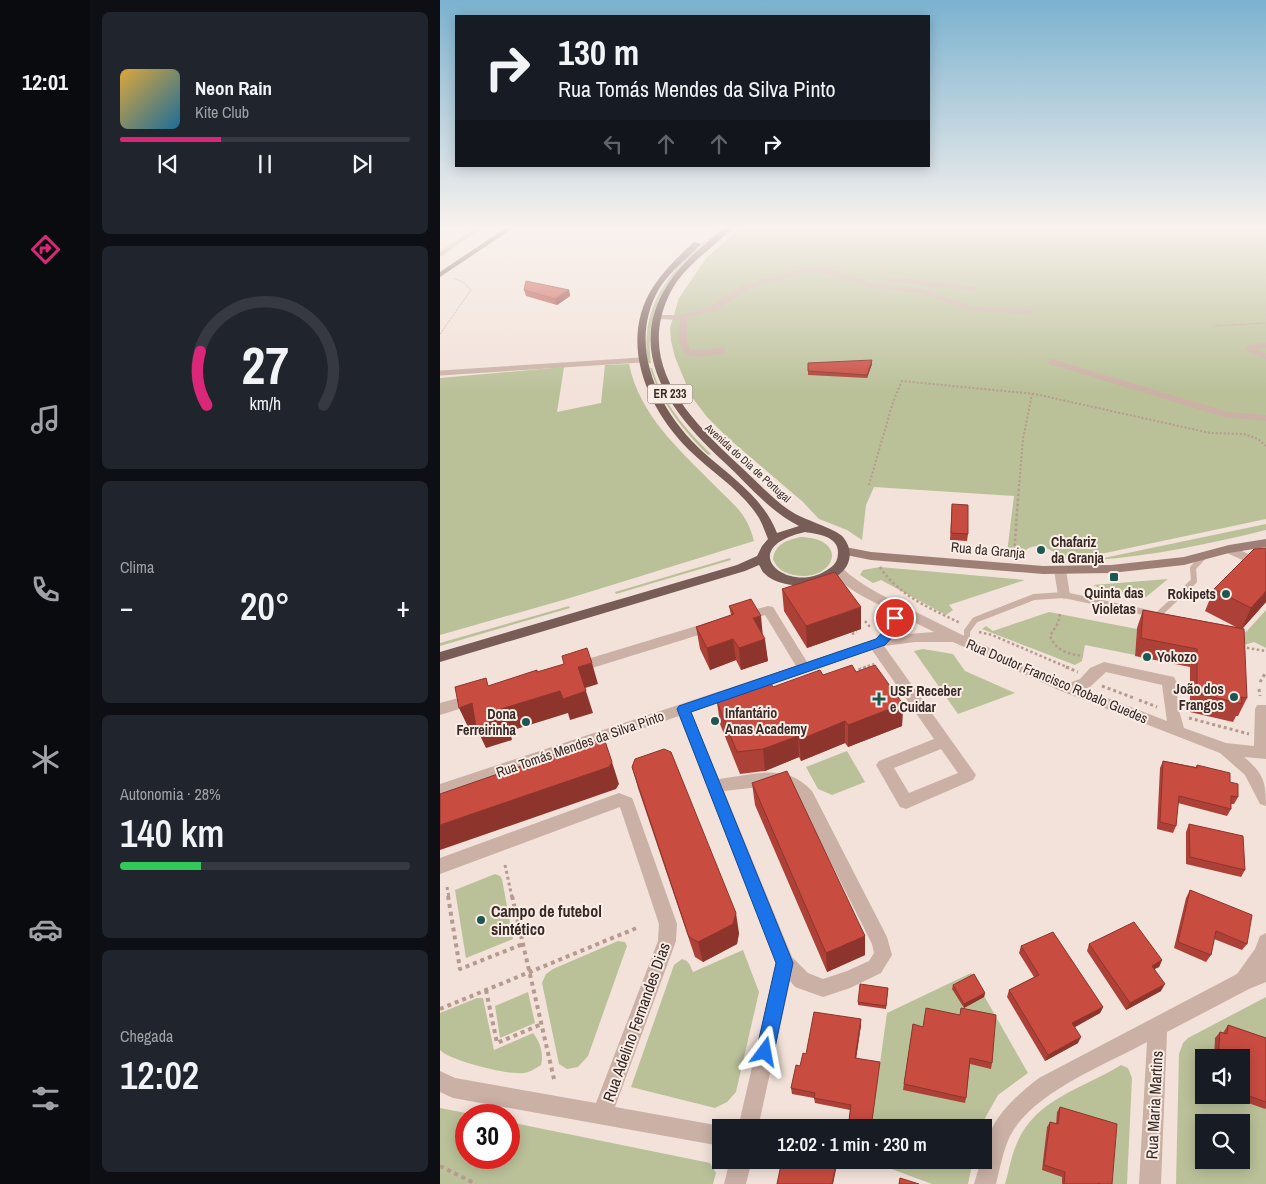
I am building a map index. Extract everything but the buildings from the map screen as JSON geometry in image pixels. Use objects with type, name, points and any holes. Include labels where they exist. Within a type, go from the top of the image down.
[{"type":"main road","name":"Avenida do Dia de Portugal","points":[[662,280],[652,294],[641,331],[641,360],[653,394],[668,420],[692,448],[763,515],[774,538]]},
{"type":"main road","name":"Avenida do Dia de Portugal","points":[[676,280],[666,294],[658,318],[655,340],[657,358],[665,384],[681,412],[707,442],[780,508],[794,519],[816,529]]},
{"type":"main road","points":[[793,529],[816,529],[836,537],[842,543],[842,561],[822,578],[803,581],[784,579],[774,574],[765,562],[767,544],[774,538],[793,529]]},
{"type":"main road","name":"Rua da Granja","points":[[1246,546],[1266,539]]},
{"type":"main road","name":"Rua da Granja","points":[[842,561],[871,556],[1013,568],[1060,570],[1112,569],[1184,561],[1266,543]]},
{"type":"main road","points":[[440,657],[765,562]]},
{"type":"street","points":[[658,318],[679,317],[711,309],[745,288],[766,280]]},
{"type":"street","points":[[855,280],[869,285],[921,291],[972,309],[1031,312]]},
{"type":"street","points":[[909,280],[974,289]]},
{"type":"street","points":[[679,317],[684,319],[682,344],[686,352],[692,354],[722,351]]},
{"type":"street","points":[[1266,346],[1251,346],[1249,350],[1266,356]]},
{"type":"street","points":[[1052,362],[1227,416],[1266,418]]},
{"type":"street","points":[[1229,550],[1266,567]]},
{"type":"street","name":"Rua Doutor Francisco Robalo Guedes","points":[[842,561],[848,582],[961,640],[1070,688],[1225,749],[1250,771],[1266,800]]},
{"type":"street","points":[[1060,570],[1064,595]]},
{"type":"street","points":[[822,578],[848,582]]},
{"type":"street","points":[[897,608],[893,629],[878,643],[968,775],[906,802],[884,765],[944,741]]},
{"type":"street","points":[[564,672],[768,610],[804,668]]},
{"type":"street","name":"Rua Tomás Mendes da Silva Pinto","points":[[440,791],[878,643],[915,636],[961,640]]},
{"type":"street","points":[[1070,688],[1089,679],[1095,672],[1104,667],[1169,681],[1169,699],[1173,721],[1178,732]]},
{"type":"street","points":[[440,709],[488,695]]},
{"type":"street","points":[[1225,749],[1263,752],[1261,702]]},
{"type":"street","points":[[683,709],[784,963],[802,980],[823,988],[850,979],[875,967],[883,955],[881,943],[806,796],[796,785],[779,778],[714,786]]},
{"type":"street","name":"Rua Adelino Fernandes Dias","points":[[440,866],[619,800],[626,803],[668,924],[667,941],[602,1115]]},
{"type":"street","points":[[1244,981],[1263,953],[1266,942]]},
{"type":"street","points":[[750,1119],[784,963]]},
{"type":"street","points":[[985,1184],[992,1156],[1004,1123],[1024,1101],[1046,1085],[1244,981],[1266,973]]},
{"type":"street","name":"Rua Maria Martins","points":[[1150,1184],[1158,1026]]},
{"type":"street","name":"Rua Adelino Fernandes Dias","points":[[440,1081],[453,1088],[712,1134]]},
{"type":"street","points":[[735,1184],[738,1169]]},
{"type":"lane","points":[[440,373],[641,360]]},
{"type":"lane","points":[[961,640],[975,620],[1034,597],[1064,595],[1158,615],[1194,581],[1193,568],[1204,556]]},
{"type":"path","points":[[440,334],[470,290],[463,282],[458,280]]},
{"type":"path","points":[[1214,326],[1266,323]]},
{"type":"path","points":[[869,485],[892,405],[902,382],[1032,394],[1117,411],[1212,434],[1242,433],[1255,436],[1266,446]]},
{"type":"path","points":[[1013,568],[1023,439],[1032,394]]},
{"type":"path","points":[[880,567],[888,579],[917,602],[962,624]]},
{"type":"path","points":[[1060,614],[1050,636],[1052,643],[1058,650],[1083,656]]},
{"type":"path","points":[[865,621],[870,627]]},
{"type":"path","points":[[973,630],[1057,662],[1100,685],[1161,708]]},
{"type":"path","points":[[852,634],[857,632]]},
{"type":"path","points":[[1236,646],[1266,651]]},
{"type":"path","points":[[844,675],[878,662]]},
{"type":"path","points":[[1260,682],[1266,672]]},
{"type":"path","points":[[1259,689],[1261,702]]},
{"type":"path","points":[[1188,717],[1261,736]]},
{"type":"path","points":[[506,865],[554,1079]]},
{"type":"path","points":[[447,887],[460,969],[523,944]]},
{"type":"path","points":[[440,1009],[639,927]]},
{"type":"path","points":[[486,990],[497,1043],[542,1024]]},
{"type":"path","points":[[440,1166],[476,1184]]},
{"type":"green space","points":[[668,280],[671,280],[659,301],[652,320],[650,340],[651,363],[648,363],[647,340],[649,320]]},
{"type":"green space","points":[[691,280],[1266,280],[1266,519],[1077,559],[1061,559],[1053,551],[1036,546],[1031,547],[1022,554],[1007,553],[1014,496],[874,487],[866,505],[862,540],[847,530],[819,519],[803,502],[728,438],[707,417],[691,396],[675,357],[671,341],[670,328],[679,298]]},
{"type":"green space","points":[[629,364],[634,383],[652,416],[675,445],[744,516],[754,541],[570,598],[440,635],[440,378],[564,367],[557,412],[601,403],[605,365]]},
{"type":"green space","points":[[650,368],[652,368],[662,393],[676,415],[711,454],[708,455],[699,446],[674,415],[660,393]]},
{"type":"green space","points":[[1266,524],[1266,530],[1202,545],[1138,556],[1094,560]]},
{"type":"green space","points":[[801,537],[817,540],[827,545],[831,552],[831,560],[827,567],[819,573],[808,576],[787,573],[781,570],[773,559],[779,546],[787,541]]},
{"type":"green space","points":[[730,558],[731,560],[616,594],[615,592]]},
{"type":"green space","points":[[880,567],[1025,580],[949,605],[953,610],[946,615],[881,580],[873,583],[860,575],[863,570]]},
{"type":"green space","points":[[1168,579],[1146,597],[1102,589],[1093,585]]},
{"type":"green space","points":[[569,606],[570,608],[440,646],[440,643]]},
{"type":"green space","points":[[1266,610],[1266,648],[1254,642],[1241,646],[1239,630],[1246,632]]},
{"type":"green space","points":[[1049,612],[1137,629],[1135,655],[1085,645],[1082,661],[1075,665],[982,629],[986,626],[993,631]]},
{"type":"green space","points":[[923,649],[953,654],[965,671],[1015,693],[958,714],[914,651]]},
{"type":"green space","points":[[847,751],[865,782],[832,795],[818,789],[806,767]]},
{"type":"green space","name":"Campo de futebol sintético","points":[[495,874],[502,879],[513,939],[466,958],[455,890]]},
{"type":"green space","points":[[618,941],[625,942],[627,946],[588,1056],[578,1067],[567,1069],[559,1064],[542,983],[546,974],[553,969]]},
{"type":"green space","points":[[743,950],[759,992],[736,1092],[727,1102],[715,1108],[631,1087],[674,965],[682,959],[685,960],[693,972]]},
{"type":"green space","points":[[971,973],[1028,1073],[998,1095],[984,1119],[872,1119],[887,1013]]},
{"type":"green space","points":[[528,992],[535,1023],[500,1038],[495,1006]]},
{"type":"green space","points":[[1266,997],[1266,1184],[1176,1184],[1179,1054],[1183,1043],[1188,1038]]},
{"type":"green space","points":[[477,998],[483,998],[494,1050],[533,1033],[541,1048],[541,1065],[525,1073],[505,1072],[455,1059],[440,1050],[440,1013]]},
{"type":"green space","points":[[1121,1065],[1128,1068],[1132,1078],[1127,1184],[1005,1184],[1017,1143],[1025,1128],[1036,1115],[1062,1096]]},
{"type":"green space","points":[[440,1108],[455,1111],[455,1169],[520,1169],[520,1124],[710,1163],[716,1173],[713,1184],[440,1184]]},
{"type":"green space","points":[[891,1169],[971,1169],[968,1184],[932,1184]]},
{"type":"place","name":"Chafariz da Granja","points":[[1041,550]]},
{"type":"place","name":"Quinta das Violetas","points":[[1114,577]]},
{"type":"place","name":"Rokipets","points":[[1226,594]]},
{"type":"place","name":"Yokozo","points":[[1147,657]]},
{"type":"place","name":"João dos Frangos","points":[[1234,697]]},
{"type":"place","name":"USF Receber e Cuidar","points":[[879,699]]},
{"type":"place","name":"Infantário Anas Academy","points":[[715,721]]},
{"type":"place","name":"Dona Ferreirinha","points":[[526,722]]},
{"type":"place","name":"Campo de futebol sintético","points":[[481,920]]},
{"type":"route","points":[[765,1052],[784,963],[683,709],[881,642],[893,629],[895,618]]}]
